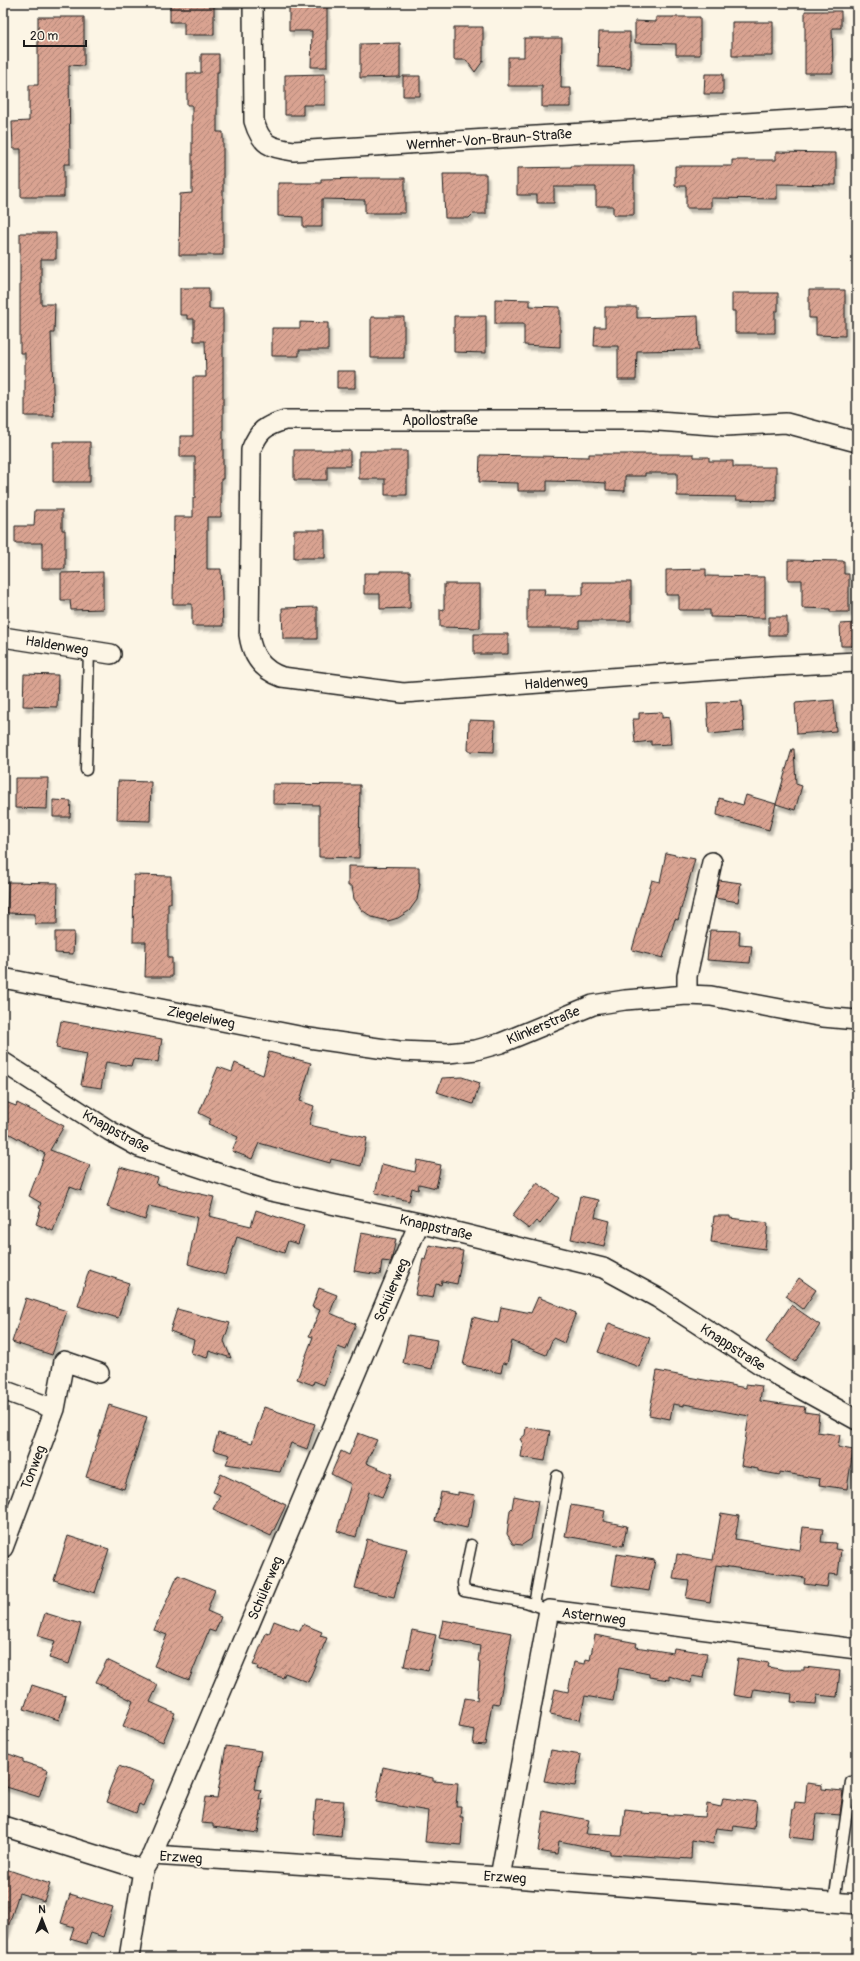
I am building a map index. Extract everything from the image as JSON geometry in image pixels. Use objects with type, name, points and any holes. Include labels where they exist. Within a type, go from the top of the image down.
[{"type":"street","name":"Wernher-Von-Braun-Straße","points":[[253,3],[254,121],[258,134],[266,144],[276,149],[294,152],[857,116]]},
{"type":"street","name":"Apollostraße","points":[[259,663],[251,647],[249,635],[251,450],[256,437],[268,425],[285,420],[645,420],[726,426],[786,423],[857,442]]},
{"type":"street","name":"Haldenweg","points":[[3,636],[89,649],[110,654]]},
{"type":"street","name":"Haldenweg","points":[[259,663],[271,673],[282,677],[403,692],[857,662]]},
{"type":"street","points":[[687,995],[687,976],[712,862]]},
{"type":"street","name":"Ziegeleiweg","points":[[3,978],[309,1038],[399,1051]]},
{"type":"street","name":"Klinkerstraße","points":[[399,1051],[448,1053],[476,1050],[501,1043],[593,1005],[625,1000],[687,995],[711,996],[823,1017],[857,1020]]},
{"type":"street","name":"Knappstraße","points":[[3,1062],[110,1131],[139,1147],[271,1191],[419,1223],[603,1268],[658,1298],[781,1378],[857,1420]]},
{"type":"street","name":"Schülerweg","points":[[129,1958],[148,1863],[419,1223]]},
{"type":"street","name":"Tonweg","points":[[3,1548],[55,1410],[64,1360],[99,1373]]},
{"type":"street","points":[[3,1390],[55,1410]]},
{"type":"street","name":"Asternweg","points":[[500,1877],[541,1608],[857,1649],[857,1646]]},
{"type":"street","name":"Erzweg","points":[[3,1826],[148,1863],[500,1877],[857,1904]]},
{"type":"lane","points":[[86,770],[89,649]]},
{"type":"lane","points":[[471,1545],[463,1583],[464,1591],[541,1608],[557,1476]]},
{"type":"lane","points":[[834,1902],[851,1782]]},
{"type":"building","points":[[170,3],[214,3],[214,35],[184,35],[184,22],[170,22]]},
{"type":"building","points":[[289,3],[327,3],[327,67],[311,67],[312,31],[289,31]]},
{"type":"building","points":[[805,11],[841,11],[841,28],[832,28],[833,73],[805,73]]},
{"type":"building","points":[[38,17],[84,17],[84,66],[69,65],[70,164],[64,164],[64,197],[21,197],[21,149],[13,149],[12,122],[29,121],[29,85],[38,85]]},
{"type":"building","points":[[656,17],[700,17],[700,55],[676,55],[676,44],[635,43],[635,21],[656,22]]},
{"type":"building","points":[[732,22],[773,22],[773,56],[732,56]]},
{"type":"building","points":[[454,27],[483,27],[483,61],[475,72],[466,60],[454,60]]},
{"type":"building","points":[[599,32],[630,32],[630,68],[598,67]]},
{"type":"building","points":[[524,38],[562,38],[561,88],[571,88],[571,107],[542,107],[542,86],[508,86],[508,57],[524,57]]},
{"type":"building","points":[[400,43],[400,77],[360,78],[360,44]]},
{"type":"building","points":[[201,54],[219,54],[219,72],[217,72],[217,132],[223,132],[223,255],[179,255],[180,194],[192,193],[192,105],[187,105],[187,73],[201,73]]},
{"type":"building","points":[[325,74],[325,105],[303,105],[303,115],[285,115],[285,75]]},
{"type":"building","points":[[705,74],[723,74],[723,94],[704,94]]},
{"type":"building","points":[[403,76],[420,76],[420,96],[403,96]]},
{"type":"building","points":[[776,152],[836,153],[836,185],[777,184],[777,199],[711,198],[711,208],[686,208],[686,186],[675,186],[675,166],[732,166],[732,160],[776,160]]},
{"type":"building","points":[[634,166],[634,215],[613,215],[613,206],[596,206],[596,187],[554,187],[554,203],[537,203],[537,195],[517,195],[517,168]]},
{"type":"building","points":[[443,174],[486,174],[486,214],[473,214],[469,218],[445,218]]},
{"type":"building","points":[[405,178],[405,213],[365,213],[365,200],[322,199],[322,227],[303,227],[303,217],[278,216],[278,183],[321,183],[321,179]]},
{"type":"building","points":[[20,233],[56,233],[56,259],[41,259],[41,304],[55,304],[54,333],[51,333],[54,416],[25,416],[25,353],[20,353]]},
{"type":"building","points":[[180,288],[209,288],[209,309],[223,309],[223,479],[221,479],[221,517],[207,517],[207,569],[221,569],[223,626],[192,626],[192,604],[173,604],[174,517],[193,517],[193,498],[195,498],[195,457],[180,457],[180,436],[193,436],[193,377],[206,377],[205,341],[194,341],[194,319],[187,319],[187,315],[180,315]]},
{"type":"building","points":[[809,290],[845,290],[845,336],[816,335],[816,318],[809,318]]},
{"type":"building","points":[[732,293],[778,293],[778,311],[775,311],[775,333],[735,333],[735,311],[732,311]]},
{"type":"building","points":[[495,299],[530,300],[530,306],[560,307],[560,347],[524,345],[524,324],[495,324]]},
{"type":"building","points":[[605,307],[637,307],[637,318],[698,316],[699,350],[637,351],[636,380],[618,380],[618,346],[594,346],[595,327],[605,327]]},
{"type":"building","points":[[454,316],[486,316],[486,353],[454,352]]},
{"type":"building","points":[[371,317],[404,317],[404,358],[371,358]]},
{"type":"building","points":[[300,322],[328,323],[328,350],[299,350],[299,356],[272,356],[272,328],[300,328]]},
{"type":"building","points":[[337,371],[355,371],[355,388],[337,388]]},
{"type":"building","points":[[53,442],[90,442],[90,482],[53,482]]},
{"type":"building","points":[[294,450],[350,450],[350,466],[327,466],[327,480],[294,480]]},
{"type":"building","points":[[359,451],[407,451],[407,495],[385,495],[385,479],[359,479]]},
{"type":"building","points":[[589,454],[694,454],[694,457],[709,457],[709,461],[733,461],[733,467],[776,467],[776,501],[736,500],[736,497],[677,496],[677,473],[645,473],[645,476],[625,476],[625,491],[606,490],[606,483],[547,481],[547,491],[518,491],[518,483],[479,482],[480,455],[589,457]]},
{"type":"building","points":[[35,510],[62,510],[62,530],[65,530],[65,569],[42,569],[42,543],[15,543],[15,526],[34,526]]},
{"type":"building","points":[[294,530],[325,530],[325,558],[294,558]]},
{"type":"building","points":[[788,560],[844,561],[844,574],[849,574],[849,612],[830,612],[830,609],[802,608],[802,580],[788,580]]},
{"type":"building","points":[[706,569],[706,576],[765,577],[765,618],[710,617],[710,610],[679,610],[679,595],[666,595],[666,570]]},
{"type":"building","points":[[380,571],[410,571],[410,608],[380,609],[380,594],[364,594],[364,573],[380,573]]},
{"type":"building","points":[[103,572],[103,609],[71,610],[70,600],[61,600],[61,573]]},
{"type":"building","points":[[583,582],[631,582],[631,621],[579,621],[579,628],[527,628],[527,589],[545,589],[544,595],[583,595]]},
{"type":"building","points":[[444,584],[480,584],[480,628],[440,627],[440,609],[444,610]]},
{"type":"building","points":[[317,607],[317,639],[283,639],[282,608]]},
{"type":"building","points":[[769,617],[787,617],[787,635],[769,635]]},
{"type":"building","points":[[857,623],[857,646],[841,646],[840,624]]},
{"type":"building","points":[[474,634],[508,634],[508,654],[474,654]]},
{"type":"building","points":[[24,674],[58,675],[57,707],[23,706]]},
{"type":"building","points":[[834,700],[836,731],[797,734],[795,703]]},
{"type":"building","points":[[742,701],[744,731],[709,734],[707,703]]},
{"type":"building","points":[[662,712],[662,718],[669,717],[671,744],[651,745],[651,741],[635,743],[633,719],[639,719],[639,713]]},
{"type":"building","points":[[469,720],[495,721],[494,752],[468,751]]},
{"type":"building","points":[[792,749],[794,749],[796,784],[802,786],[795,810],[776,804]]},
{"type":"building","points":[[15,778],[48,778],[47,809],[15,808]]},
{"type":"building","points":[[118,781],[151,782],[150,821],[117,820]]},
{"type":"building","points":[[273,784],[360,785],[359,858],[319,857],[319,805],[273,804]]},
{"type":"building","points":[[746,795],[776,804],[769,830],[717,815],[719,798],[743,805]]},
{"type":"building","points":[[53,800],[71,801],[70,817],[53,817]]},
{"type":"building","points":[[666,853],[695,859],[678,920],[675,919],[663,958],[632,950],[652,880],[660,882]]},
{"type":"building","points":[[348,866],[419,867],[420,884],[417,900],[409,911],[398,918],[388,921],[372,917],[362,910],[354,899],[352,886],[348,886]]},
{"type":"building","points":[[134,875],[171,876],[171,903],[168,903],[168,958],[172,958],[172,977],[145,977],[146,942],[133,942]]},
{"type":"building","points":[[719,880],[741,883],[738,902],[715,898]]},
{"type":"building","points":[[8,882],[58,883],[57,924],[35,924],[35,914],[7,913]]},
{"type":"building","points":[[710,930],[740,931],[739,945],[752,946],[750,963],[707,960]]},
{"type":"building","points":[[55,932],[74,932],[73,954],[55,953]]},
{"type":"building","points":[[61,1021],[162,1039],[158,1062],[133,1059],[131,1066],[106,1062],[101,1088],[81,1085],[87,1054],[56,1048]]},
{"type":"building","points":[[269,1052],[311,1063],[300,1101],[314,1106],[309,1125],[367,1138],[361,1166],[331,1159],[330,1163],[259,1143],[252,1159],[232,1151],[238,1137],[208,1124],[211,1119],[199,1113],[218,1067],[232,1072],[235,1063],[263,1075]]},
{"type":"building","points":[[462,1077],[480,1083],[473,1104],[437,1092],[442,1078]]},
{"type":"building","points":[[3,1101],[16,1106],[17,1103],[64,1126],[50,1150],[90,1165],[81,1191],[70,1187],[53,1231],[36,1224],[41,1209],[39,1208],[41,1203],[29,1196],[45,1154],[3,1130]]},
{"type":"building","points":[[417,1160],[441,1165],[436,1188],[419,1184],[418,1190],[412,1188],[409,1201],[375,1193],[382,1164],[415,1172]]},
{"type":"building","points":[[120,1167],[158,1178],[156,1184],[214,1197],[209,1216],[251,1226],[256,1210],[304,1226],[298,1244],[288,1241],[284,1253],[237,1237],[225,1275],[188,1264],[197,1217],[149,1206],[145,1220],[107,1207]]},
{"type":"building","points":[[537,1183],[559,1198],[540,1224],[536,1221],[529,1229],[512,1216]]},
{"type":"building","points":[[580,1196],[599,1200],[595,1217],[610,1221],[604,1246],[571,1239]]},
{"type":"building","points":[[714,1216],[730,1216],[730,1218],[768,1223],[765,1249],[711,1242]]},
{"type":"building","points":[[361,1233],[396,1239],[391,1262],[382,1261],[380,1275],[354,1271]]},
{"type":"building","points":[[429,1245],[463,1251],[457,1284],[442,1281],[441,1285],[436,1284],[433,1298],[415,1295],[423,1259],[425,1260]]},
{"type":"building","points":[[89,1270],[129,1283],[118,1318],[78,1306]]},
{"type":"building","points":[[799,1278],[816,1290],[803,1309],[786,1296]]},
{"type":"building","points":[[319,1288],[337,1295],[330,1313],[356,1324],[346,1350],[338,1347],[324,1385],[314,1381],[313,1385],[297,1379],[313,1337],[309,1336],[320,1310],[312,1307]]},
{"type":"building","points":[[538,1297],[576,1313],[564,1343],[553,1338],[546,1355],[512,1341],[507,1364],[503,1363],[501,1373],[463,1365],[473,1317],[498,1323],[501,1307],[531,1313]]},
{"type":"building","points":[[26,1298],[67,1311],[52,1355],[12,1342]]},
{"type":"building","points":[[791,1305],[820,1325],[795,1362],[766,1342]]},
{"type":"building","points":[[177,1309],[230,1323],[224,1341],[231,1358],[209,1351],[207,1358],[191,1353],[194,1340],[170,1331]]},
{"type":"building","points":[[609,1323],[650,1338],[639,1367],[598,1352]]},
{"type":"building","points":[[408,1335],[437,1340],[432,1369],[403,1363]]},
{"type":"building","points":[[657,1371],[746,1388],[746,1384],[762,1386],[760,1401],[805,1407],[804,1412],[819,1414],[817,1432],[840,1435],[838,1447],[853,1450],[847,1489],[819,1485],[820,1479],[780,1472],[780,1475],[741,1466],[749,1416],[684,1404],[684,1406],[673,1404],[670,1419],[649,1415]]},
{"type":"building","points":[[109,1405],[147,1417],[124,1489],[86,1477]]},
{"type":"building","points":[[264,1407],[315,1424],[307,1449],[291,1443],[280,1472],[226,1464],[230,1455],[213,1450],[218,1433],[252,1443]]},
{"type":"building","points":[[526,1427],[550,1431],[545,1461],[521,1457],[523,1444],[520,1439],[525,1435]]},
{"type":"building","points":[[358,1433],[377,1440],[366,1463],[392,1474],[382,1497],[369,1492],[356,1537],[337,1531],[351,1484],[331,1474],[341,1451],[349,1455]]},
{"type":"building","points":[[221,1474],[286,1505],[271,1536],[213,1509],[220,1495],[213,1492]]},
{"type":"building","points":[[441,1492],[458,1495],[458,1492],[475,1495],[471,1518],[469,1518],[467,1528],[435,1521]]},
{"type":"building","points":[[514,1496],[538,1501],[531,1539],[522,1545],[513,1544],[507,1534],[510,1510],[512,1508]]},
{"type":"building","points":[[571,1505],[605,1511],[603,1521],[627,1526],[623,1546],[565,1536]]},
{"type":"building","points":[[721,1513],[739,1516],[735,1539],[800,1550],[803,1527],[823,1529],[821,1542],[836,1543],[835,1549],[841,1550],[838,1575],[829,1574],[827,1587],[804,1584],[805,1578],[716,1565],[710,1602],[686,1598],[689,1581],[673,1579],[677,1554],[713,1560]]},
{"type":"building","points":[[68,1536],[109,1549],[95,1593],[54,1580]]},
{"type":"building","points":[[367,1539],[407,1549],[394,1597],[355,1588]]},
{"type":"building","points":[[617,1554],[655,1560],[649,1591],[612,1585]]},
{"type":"building","points":[[178,1575],[215,1590],[207,1611],[221,1617],[215,1632],[209,1630],[189,1680],[154,1666],[167,1635],[154,1630]]},
{"type":"building","points":[[45,1613],[81,1624],[69,1664],[49,1658],[55,1641],[38,1636]]},
{"type":"building","points":[[443,1620],[512,1633],[499,1704],[492,1703],[485,1745],[473,1744],[475,1730],[459,1727],[465,1698],[477,1700],[480,1646],[439,1638]]},
{"type":"building","points":[[274,1621],[300,1631],[303,1624],[322,1632],[320,1636],[327,1638],[308,1682],[285,1673],[283,1678],[257,1669],[258,1666],[253,1665],[266,1633],[269,1634]]},
{"type":"building","points":[[412,1630],[436,1635],[428,1671],[404,1666]]},
{"type":"building","points":[[595,1635],[637,1643],[636,1647],[673,1653],[674,1648],[707,1653],[703,1678],[692,1676],[691,1683],[669,1676],[669,1680],[649,1677],[649,1674],[619,1668],[613,1701],[585,1696],[580,1720],[550,1714],[555,1689],[568,1692],[574,1662],[585,1664],[586,1659],[590,1660]]},
{"type":"building","points":[[738,1658],[769,1663],[768,1667],[785,1670],[804,1670],[804,1667],[840,1671],[837,1697],[817,1695],[816,1704],[791,1702],[792,1694],[754,1689],[752,1698],[733,1695]]},
{"type":"building","points":[[107,1660],[158,1685],[150,1702],[175,1713],[163,1742],[123,1726],[133,1701],[96,1682]]},
{"type":"building","points":[[32,1685],[66,1696],[59,1720],[24,1709]]},
{"type":"building","points":[[226,1746],[261,1751],[254,1789],[261,1790],[259,1799],[263,1799],[258,1833],[213,1827],[213,1824],[201,1823],[205,1797],[217,1798]]},
{"type":"building","points":[[551,1750],[581,1755],[575,1786],[544,1781]]},
{"type":"building","points":[[3,1752],[23,1759],[23,1762],[48,1770],[39,1797],[3,1786]]},
{"type":"building","points":[[119,1766],[154,1780],[143,1806],[139,1804],[136,1813],[107,1802],[110,1793],[108,1793]]},
{"type":"building","points":[[383,1767],[433,1778],[433,1781],[458,1783],[456,1806],[461,1806],[460,1817],[463,1817],[461,1845],[425,1842],[428,1811],[376,1802]]},
{"type":"building","points":[[807,1783],[822,1785],[822,1789],[843,1791],[840,1815],[817,1813],[814,1840],[789,1837],[795,1802],[805,1803]]},
{"type":"building","points":[[723,1798],[757,1802],[754,1829],[734,1826],[733,1830],[716,1828],[713,1844],[692,1840],[691,1859],[610,1854],[610,1851],[559,1841],[557,1854],[538,1851],[544,1811],[589,1820],[586,1834],[622,1836],[625,1809],[642,1811],[641,1813],[705,1817],[707,1804],[721,1807]]},
{"type":"building","points":[[316,1799],[344,1801],[341,1837],[313,1834]]},
{"type":"building","points":[[3,1868],[50,1884],[44,1901],[19,1893],[6,1934],[3,1933]]},
{"type":"building","points":[[70,1894],[113,1907],[103,1937],[91,1933],[87,1944],[70,1939],[74,1927],[61,1923]]}]
